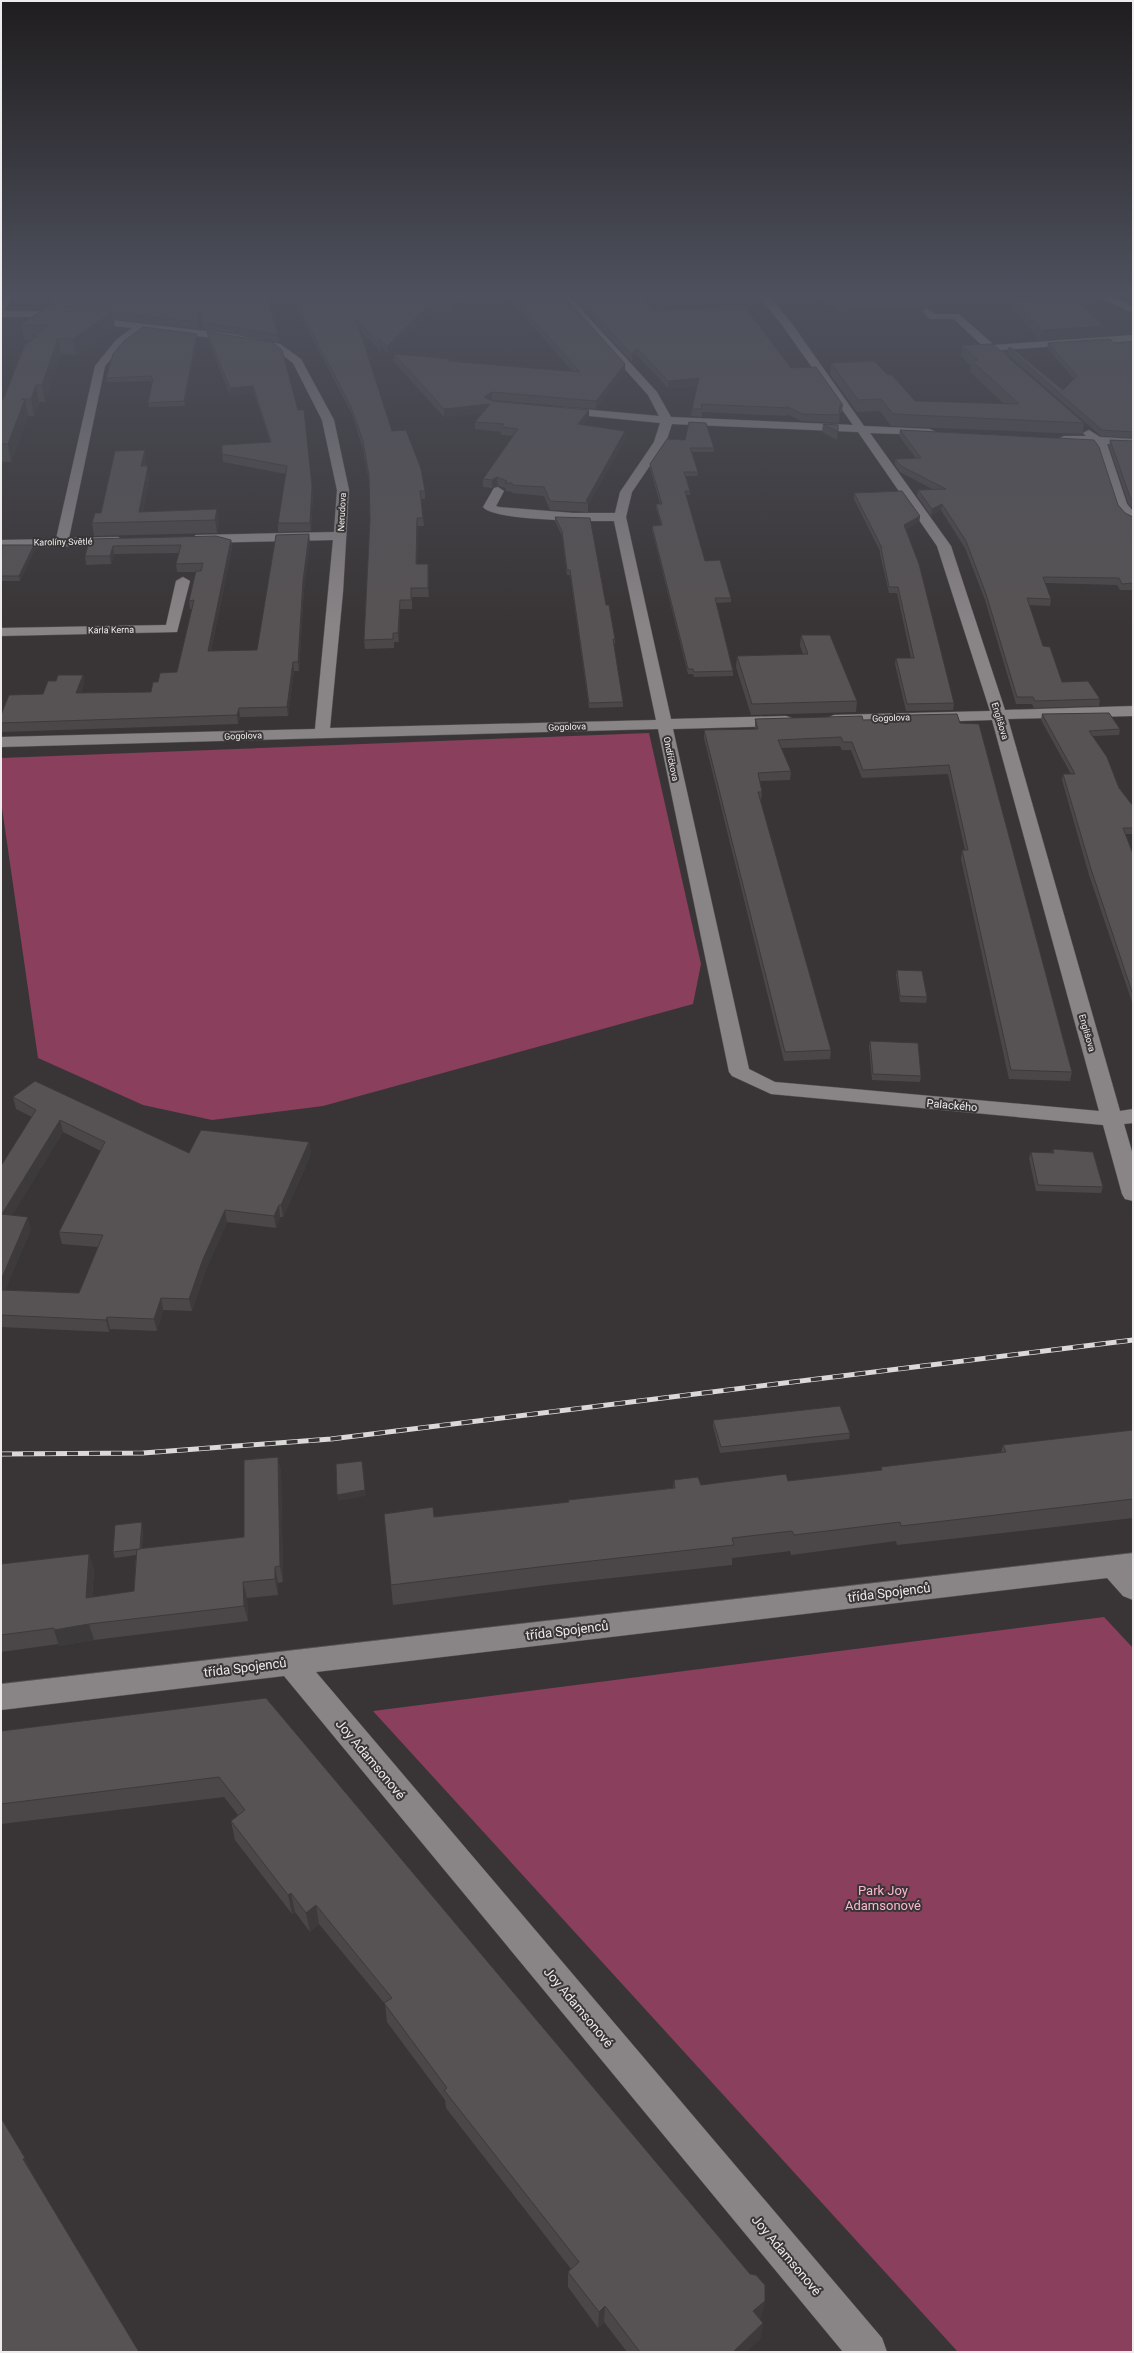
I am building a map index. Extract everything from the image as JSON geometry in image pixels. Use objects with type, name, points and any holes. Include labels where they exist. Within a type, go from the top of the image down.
[{"type":"street","points":[[62,542],[92,406]]},
{"type":"street","name":"Nerudova","points":[[320,406],[328,420],[343,490],[322,734]]},
{"type":"street","points":[[659,406],[667,420]]},
{"type":"street","name":"Englišova","points":[[845,406],[944,546],[999,716],[1133,1194]]},
{"type":"street","points":[[545,409],[667,420],[940,433]]},
{"type":"street","name":"Ondříčkova","points":[[667,420],[660,442],[626,492],[620,517],[739,1072],[771,1088]]},
{"type":"street","points":[[1079,425],[1102,446],[1133,519]]},
{"type":"street","points":[[1050,438],[1133,442]]},
{"type":"street","points":[[498,491],[489,507],[496,511],[573,518],[620,517]]},
{"type":"street","points":[[181,539],[340,536]]},
{"type":"street","name":"Karolíny Světlé","points":[[1,544],[134,540]]},
{"type":"street","name":"Karla Kerna","points":[[1,632],[172,629],[183,581]]},
{"type":"street","name":"Gogolova","points":[[816,720],[1133,711]]},
{"type":"street","name":"Gogolova","points":[[1,742],[800,721]]},
{"type":"street","name":"Palackého","points":[[771,1088],[1111,1119],[1133,1116]]},
{"type":"street","points":[[1123,1565],[1133,1588]]},
{"type":"street","name":"třída Spojenců","points":[[1,1697],[1123,1565]]},
{"type":"street","name":"Joy Adamsonové","points":[[290,1662],[868,2352]]},
{"type":"green space","points":[[649,733],[701,964],[693,1004],[323,1106],[212,1120],[143,1105],[38,1058],[1,801],[1,758]]},
{"type":"green space","name":"Park Joy Adamsonové","points":[[1104,1617],[1133,1648],[1133,2352],[958,2352],[373,1711]]},
{"type":"building","points":[[1,406],[22,406],[8,444],[1,444]]},
{"type":"building","points":[[259,406],[297,406],[298,410],[304,410],[312,486],[310,523],[278,523],[287,466],[222,454],[222,445],[271,442]]},
{"type":"building","points":[[350,406],[384,406],[392,431],[406,430],[421,469],[425,491],[420,491],[423,518],[417,518],[416,564],[428,564],[428,588],[411,588],[411,600],[400,600],[398,633],[393,633],[393,639],[364,640],[370,520],[369,475],[363,441]]},
{"type":"building","points":[[441,406],[473,406],[444,409]]},
{"type":"building","points":[[488,406],[544,406],[589,410],[578,424],[625,431],[586,501],[588,503],[550,501],[544,487],[512,485],[512,483],[505,483],[507,481],[497,477],[492,480],[483,479],[518,429],[501,427],[504,424],[475,422]]},
{"type":"building","points":[[693,406],[701,406],[702,409],[692,409]]},
{"type":"building","points":[[740,406],[840,406],[839,415],[802,414],[786,406],[788,408]]},
{"type":"building","points":[[886,406],[1064,406],[1084,423],[893,414]]},
{"type":"building","points":[[1074,406],[1133,406],[1133,432],[1102,430]]},
{"type":"building","points":[[689,422],[706,423],[714,448],[690,448],[698,472],[684,472],[690,491],[685,491],[705,561],[720,560],[731,598],[715,598],[733,671],[694,672],[693,669],[688,669],[652,526],[662,525],[656,504],[662,504],[650,464],[667,439],[685,440]]},
{"type":"building","points":[[823,424],[838,425],[838,432]]},
{"type":"building","points":[[900,430],[1094,440],[1099,447],[1118,505],[1125,513],[1133,517],[1133,583],[1122,584],[1119,578],[1043,577],[1051,599],[1027,598],[1043,646],[1050,647],[1062,682],[1088,681],[1100,699],[1035,701],[1033,697],[1017,697],[986,594],[966,541],[942,504],[932,509],[918,490],[946,489],[901,466],[895,459],[921,458]]},
{"type":"building","points":[[1110,440],[1133,441],[1133,501],[1130,497]]},
{"type":"building","points":[[145,450],[141,466],[148,466],[139,512],[217,509],[215,520],[92,523],[95,513],[101,513],[115,451]]},
{"type":"building","points":[[902,491],[920,516],[904,525],[919,564],[954,703],[907,704],[896,658],[914,658],[898,587],[889,587],[882,548],[854,493]]},
{"type":"building","points":[[555,517],[590,518],[606,605],[609,605],[623,702],[589,703],[570,570],[567,570],[562,531]]},
{"type":"building","points":[[309,534],[303,581],[298,662],[293,662],[287,707],[239,708],[237,715],[1,723],[1,715],[9,695],[43,694],[48,681],[56,681],[58,675],[83,675],[76,693],[151,692],[153,682],[158,682],[160,673],[177,672],[194,600],[189,601],[196,571],[201,571],[203,563],[176,564],[181,545],[113,546],[110,556],[85,556],[90,539],[216,536],[231,540],[208,651],[257,650],[276,535]]},
{"type":"building","points":[[2,545],[34,545],[19,576],[1,576]]},
{"type":"building","points":[[801,635],[830,635],[857,701],[752,704],[737,656],[808,654]]},
{"type":"building","points":[[1109,713],[1120,729],[1089,731],[1107,757],[1119,788],[1133,806],[1133,828],[1123,828],[1133,854],[1133,995],[1091,869],[1063,774],[1075,774],[1042,714]]},
{"type":"building","points":[[957,714],[960,723],[979,724],[1072,1072],[1011,1070],[962,850],[968,850],[949,765],[863,770],[852,742],[843,742],[841,737],[778,740],[791,771],[758,773],[762,792],[758,792],[831,1050],[785,1052],[704,730],[758,729],[755,719],[862,716],[863,720],[910,719],[910,715]]},
{"type":"building","points":[[897,970],[922,971],[927,997],[900,996]]},
{"type":"building","points":[[870,1041],[918,1043],[921,1076],[873,1074]]},
{"type":"building","points":[[35,1081],[189,1153],[201,1130],[309,1142],[281,1205],[279,1205],[274,1216],[225,1210],[203,1259],[189,1299],[161,1298],[154,1319],[107,1317],[106,1320],[1,1315],[1,1290],[79,1293],[103,1235],[59,1232],[105,1142],[60,1120],[2,1214],[28,1217],[1,1280],[1,1166],[36,1110],[13,1097]]},
{"type":"building","points":[[1053,1149],[1093,1152],[1103,1187],[1038,1185],[1031,1152],[1054,1153]]},
{"type":"building","points":[[840,1406],[850,1433],[721,1447],[713,1420]]},
{"type":"building","points":[[1133,1430],[1133,1499],[901,1526],[900,1522],[794,1535],[792,1531],[732,1538],[734,1545],[391,1585],[384,1514],[433,1507],[434,1517],[569,1502],[568,1500],[675,1488],[674,1480],[698,1477],[701,1485],[786,1474],[788,1481],[882,1470],[881,1467],[1006,1452],[1003,1445]]},
{"type":"building","points":[[278,1457],[280,1566],[275,1567],[275,1579],[243,1582],[244,1606],[89,1624],[54,1630],[54,1628],[1,1635],[1,1564],[89,1554],[86,1598],[134,1591],[137,1549],[244,1537],[244,1460]]},
{"type":"building","points":[[362,1461],[365,1490],[337,1495],[336,1464]]},
{"type":"building","points":[[142,1522],[140,1549],[113,1552],[115,1525]]},
{"type":"building","points":[[266,1698],[750,2274],[756,2275],[765,2285],[765,2301],[753,2311],[763,2323],[733,2352],[640,2352],[605,2306],[599,2312],[568,2272],[579,2262],[444,2090],[447,2088],[384,2003],[392,1998],[316,1905],[306,1913],[291,1893],[288,1895],[231,1821],[245,1810],[219,1777],[1,1804],[1,1731]]},
{"type":"building","points":[[1,2118],[25,2158],[23,2159],[139,2352],[3,2352],[1,2349]]},
{"type":"railway","points":[[1,1454],[143,1453],[331,1439],[1133,1340]]}]
